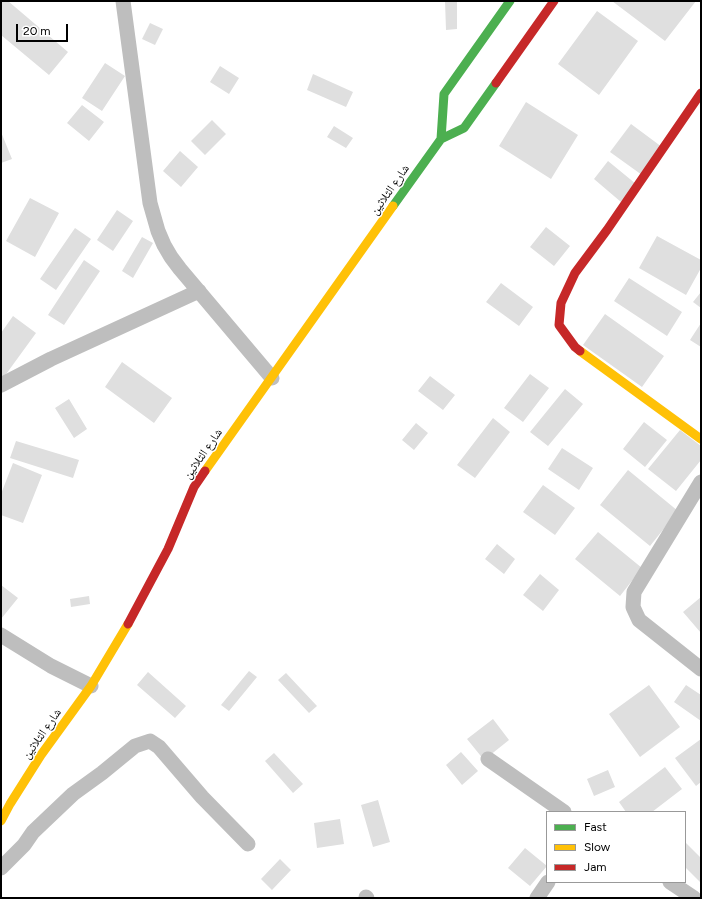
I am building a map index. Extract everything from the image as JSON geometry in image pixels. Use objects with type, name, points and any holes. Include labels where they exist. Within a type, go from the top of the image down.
[{"type":"street","points":[[123,1],[150,204],[164,245],[199,291],[272,378]]},
{"type":"street","points":[[510,1],[444,94],[441,138],[464,128],[554,1]]},
{"type":"street","points":[[701,93],[607,230],[574,273],[561,303],[559,325],[575,347],[701,439]]},
{"type":"street","name":"شارع الثلاثين","points":[[1,821],[41,755],[91,686],[124,630],[168,548],[194,487],[441,138]]},
{"type":"street","points":[[1,385],[51,359],[199,291]]},
{"type":"street","points":[[701,482],[634,592],[633,607],[639,620],[701,669]]},
{"type":"street","points":[[1,634],[51,666],[91,686]]},
{"type":"street","points":[[1,868],[24,845],[33,832],[73,794],[135,746],[150,741],[159,747],[202,796],[248,844]]},
{"type":"street","points":[[488,759],[563,811]]},
{"type":"street","points":[[537,898],[547,883]]},
{"type":"street","points":[[672,883],[694,898]]},
{"type":"building","points":[[1,1],[8,1],[68,52],[49,75],[1,35]]},
{"type":"building","points":[[445,1],[457,1],[457,29],[446,30]]},
{"type":"building","points":[[612,1],[696,1],[665,41]]},
{"type":"building","points":[[597,11],[638,41],[599,95],[558,64]]},
{"type":"building","points":[[150,23],[163,29],[155,45],[142,39]]},
{"type":"building","points":[[105,63],[125,76],[102,111],[82,98]]},
{"type":"building","points":[[220,66],[239,78],[229,94],[210,82]]},
{"type":"building","points":[[313,74],[353,92],[346,107],[307,90]]},
{"type":"building","points":[[526,102],[578,135],[551,179],[499,146]]},
{"type":"building","points":[[82,105],[104,122],[89,141],[67,123]]},
{"type":"building","points":[[212,120],[226,134],[205,155],[191,141]]},
{"type":"building","points":[[631,124],[662,147],[642,175],[610,152]]},
{"type":"building","points":[[334,126],[353,138],[346,148],[327,137]]},
{"type":"building","points":[[1,132],[12,159],[1,163]]},
{"type":"building","points":[[180,151],[198,167],[181,187],[163,171]]},
{"type":"building","points":[[608,161],[636,184],[621,202],[594,179]]},
{"type":"building","points":[[30,198],[59,213],[35,257],[6,241]]},
{"type":"building","points":[[117,210],[133,221],[113,251],[97,240]]},
{"type":"building","points":[[546,227],[570,246],[554,266],[530,247]]},
{"type":"building","points":[[75,228],[91,239],[56,290],[40,279]]},
{"type":"building","points":[[657,236],[701,260],[701,268],[686,295],[639,268]]},
{"type":"building","points":[[142,237],[153,243],[133,278],[122,271]]},
{"type":"building","points":[[84,260],[100,271],[64,325],[48,315]]},
{"type":"building","points":[[629,278],[682,312],[667,336],[614,301]]},
{"type":"building","points":[[501,283],[533,307],[519,326],[486,302]]},
{"type":"building","points":[[701,292],[701,308],[693,302]]},
{"type":"building","points":[[605,314],[664,356],[642,387],[583,345]]},
{"type":"building","points":[[13,316],[36,333],[4,377],[1,375],[1,333]]},
{"type":"building","points":[[701,323],[701,347],[690,340]]},
{"type":"building","points":[[122,362],[172,398],[154,423],[105,387]]},
{"type":"building","points":[[530,374],[549,388],[523,422],[504,408]]},
{"type":"building","points":[[430,376],[455,395],[443,410],[418,391]]},
{"type":"building","points":[[565,389],[583,404],[548,446],[530,432]]},
{"type":"building","points":[[69,399],[87,429],[74,438],[55,408]]},
{"type":"building","points":[[493,418],[510,432],[475,478],[457,465]]},
{"type":"building","points":[[644,422],[667,440],[645,467],[623,449]]},
{"type":"building","points":[[416,423],[428,433],[414,450],[402,440]]},
{"type":"building","points":[[680,430],[701,446],[701,460],[676,491],[648,469]]},
{"type":"building","points":[[16,441],[79,460],[73,478],[10,458]]},
{"type":"building","points":[[562,448],[593,468],[579,490],[548,469]]},
{"type":"building","points":[[13,463],[42,475],[23,523],[1,515],[1,494]]},
{"type":"building","points":[[628,470],[678,511],[650,546],[600,505]]},
{"type":"building","points":[[543,485],[575,508],[555,535],[523,512]]},
{"type":"building","points":[[598,532],[642,568],[620,596],[575,559]]},
{"type":"building","points":[[497,544],[515,559],[504,574],[485,559]]},
{"type":"building","points":[[540,574],[559,590],[543,611],[523,595]]},
{"type":"building","points":[[1,585],[18,598],[1,619]]},
{"type":"building","points":[[89,596],[90,604],[71,607],[70,599]]},
{"type":"building","points":[[701,597],[701,633],[683,612]]},
{"type":"building","points":[[249,671],[257,677],[229,711],[221,705]]},
{"type":"building","points":[[148,672],[186,706],[175,718],[137,685]]},
{"type":"building","points":[[286,673],[317,706],[309,713],[278,680]]},
{"type":"building","points":[[649,685],[680,727],[640,757],[609,714]]},
{"type":"building","points":[[686,685],[701,695],[701,721],[674,702]]},
{"type":"building","points":[[493,719],[509,740],[484,760],[467,739]]},
{"type":"building","points":[[701,739],[701,782],[696,786],[675,758]]},
{"type":"building","points":[[461,752],[478,771],[462,785],[446,765]]},
{"type":"building","points":[[274,753],[303,784],[293,793],[265,761]]},
{"type":"building","points":[[665,767],[682,789],[653,811],[625,811],[619,802]]},
{"type":"building","points":[[608,770],[615,787],[594,796],[587,779]]},
{"type":"building","points":[[378,800],[390,842],[373,847],[361,805]]},
{"type":"building","points":[[340,819],[344,844],[317,848],[314,823]]},
{"type":"building","points":[[686,843],[701,858],[701,883],[686,868]]},
{"type":"building","points":[[525,848],[546,865],[546,867],[530,886],[508,868]]},
{"type":"building","points":[[280,859],[291,870],[272,890],[261,879]]},
{"type":"traffic: fast","points":[[441,139],[444,94],[510,1]]},
{"type":"traffic: fast","points":[[393,206],[441,139],[464,128],[496,83]]},
{"type":"traffic: slow","points":[[205,471],[393,206]]},
{"type":"traffic: slow","points":[[580,351],[701,439]]},
{"type":"traffic: slow","points":[[1,821],[41,755],[91,686],[128,624]]},
{"type":"traffic: jam","points":[[496,83],[554,1]]},
{"type":"traffic: jam","points":[[580,351],[575,347],[559,325],[561,303],[575,273],[607,230],[701,93]]},
{"type":"traffic: jam","points":[[128,624],[168,549],[194,487],[205,471]]}]
